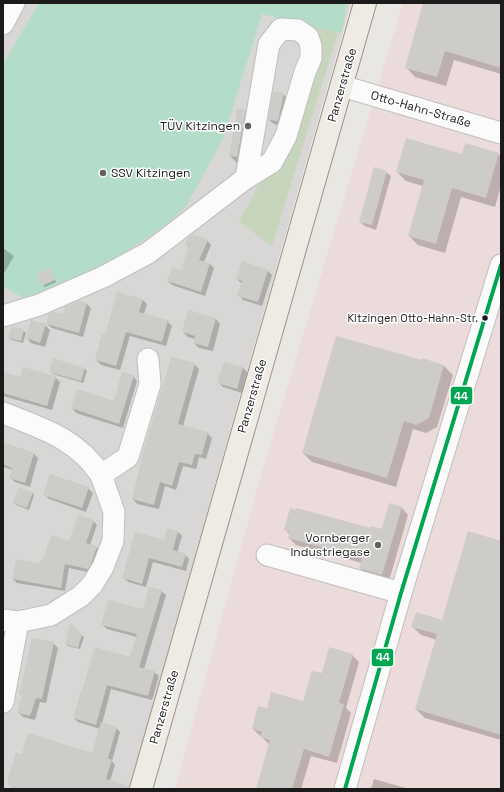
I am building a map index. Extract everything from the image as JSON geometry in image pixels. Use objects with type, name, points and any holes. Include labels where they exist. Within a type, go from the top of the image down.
[{"type":"main road","name":"Panzerstraße","points":[[141,789],[365,3]]},
{"type":"street","points":[[3,24],[14,3]]},
{"type":"street","points":[[3,316],[54,299],[103,277],[148,253],[239,184],[272,162],[286,136],[305,72],[311,58],[312,46],[308,37],[298,30],[282,29],[269,44],[239,184]]},
{"type":"street","name":"Otto-Hahn-Straße","points":[[342,86],[501,133]]},
{"type":"street","points":[[345,789],[401,593],[501,265]]},
{"type":"street","points":[[101,475],[128,457],[150,384],[148,359]]},
{"type":"street","points":[[3,413],[50,431],[76,447],[92,462],[101,475],[114,512],[113,541],[103,567],[92,585],[81,596],[51,615],[10,621],[3,702]]},
{"type":"street","points":[[267,555],[401,593]]},
{"type":"shaded area","points":[[3,3],[351,3],[129,789],[3,789]]},
{"type":"shaded area","points":[[403,3],[501,3],[501,789],[175,789],[261,475]]},
{"type":"green space","name":"SSV Kitzingen","points":[[39,3],[347,3],[342,33],[262,14],[223,139],[185,208],[162,228],[110,262],[81,277],[27,300],[3,286],[3,64]]},
{"type":"green space","points":[[347,3],[272,246],[239,222],[309,84],[305,26]]},
{"type":"building","points":[[423,3],[501,3],[501,68],[445,51],[437,77],[405,68]]},
{"type":"building","points":[[273,91],[284,93],[278,121],[268,120]]},
{"type":"building","points":[[237,109],[246,110],[237,157],[229,156]]},
{"type":"building","points":[[406,138],[462,154],[465,143],[499,153],[486,198],[452,188],[436,244],[408,236],[424,180],[396,172]]},
{"type":"building","points":[[374,167],[387,171],[372,225],[359,222]]},
{"type":"building","points":[[193,234],[208,240],[199,260],[210,263],[201,292],[167,281],[172,267],[181,270],[189,246],[185,244],[187,238]]},
{"type":"building","points":[[242,261],[268,270],[258,302],[237,296],[242,281],[236,279]]},
{"type":"building","points":[[50,268],[55,280],[42,286],[37,274]]},
{"type":"building","points":[[117,292],[143,299],[139,312],[168,320],[162,342],[126,332],[116,366],[95,360],[102,334],[105,335]]},
{"type":"building","points":[[79,301],[87,303],[79,333],[46,324],[49,314],[54,312],[63,314],[65,307]]},
{"type":"building","points":[[188,310],[216,318],[208,347],[193,343],[195,336],[182,332]]},
{"type":"building","points":[[31,320],[46,324],[40,343],[26,338]]},
{"type":"building","points":[[12,326],[24,330],[21,341],[8,338]]},
{"type":"building","points":[[336,336],[444,365],[429,418],[417,425],[404,421],[387,478],[302,453]]},
{"type":"building","points":[[171,357],[195,363],[178,424],[208,432],[202,455],[195,454],[192,465],[179,462],[172,486],[160,482],[154,505],[132,499],[144,449]]},
{"type":"building","points":[[53,358],[85,368],[81,381],[49,372]]},
{"type":"building","points":[[224,362],[243,367],[237,389],[217,383]]},
{"type":"building","points":[[23,367],[56,376],[47,406],[3,393],[3,372],[20,377]]},
{"type":"building","points":[[122,372],[134,375],[119,424],[71,408],[77,389],[114,401]]},
{"type":"building","points":[[3,442],[34,453],[25,483],[9,478],[12,468],[3,464]]},
{"type":"building","points":[[50,474],[89,487],[82,508],[43,495]]},
{"type":"building","points":[[18,487],[33,492],[27,508],[13,503]]},
{"type":"building","points":[[389,503],[402,507],[382,575],[359,568],[362,558],[288,538],[290,532],[284,530],[290,508],[296,510],[297,508],[370,528],[371,526],[382,529]]},
{"type":"building","points":[[78,515],[94,520],[86,543],[97,546],[88,569],[65,564],[61,588],[12,579],[16,559],[40,563],[41,559],[43,559],[51,535],[69,541]]},
{"type":"building","points":[[167,528],[178,531],[173,550],[186,554],[182,567],[149,558],[142,584],[122,578],[135,532],[164,540]]},
{"type":"building","points":[[468,531],[501,541],[501,735],[415,709],[437,634],[411,627],[416,612],[442,620]]},
{"type":"building","points":[[149,587],[162,590],[139,667],[155,671],[148,696],[107,685],[96,725],[73,718],[95,646],[130,657],[137,634],[101,625],[108,600],[143,609]]},
{"type":"building","points":[[70,623],[82,634],[78,648],[65,644]]},
{"type":"building","points":[[32,638],[54,642],[42,699],[36,698],[30,716],[17,713],[22,695],[19,694]]},
{"type":"building","points":[[329,647],[353,654],[339,703],[344,704],[329,757],[304,749],[292,789],[256,789],[270,740],[260,737],[262,732],[252,729],[258,706],[267,708],[271,692],[303,701],[312,671],[322,673]]},
{"type":"building","points":[[101,722],[117,727],[108,758],[112,760],[106,779],[129,786],[129,789],[20,789],[8,786],[9,782],[7,782],[16,752],[22,754],[28,733],[92,753]]},
{"type":"transit line","name":"44","points":[[345,789],[401,593],[501,265]]},
{"type":"place","name":"TÜV Kitzingen","points":[[248,126]]},
{"type":"place","name":"SSV Kitzingen","points":[[103,173]]},
{"type":"place","name":"Kitzingen Otto-Hahn-Str.","points":[[485,318]]},
{"type":"place","name":"Vornberger Industriegase","points":[[378,545]]}]
